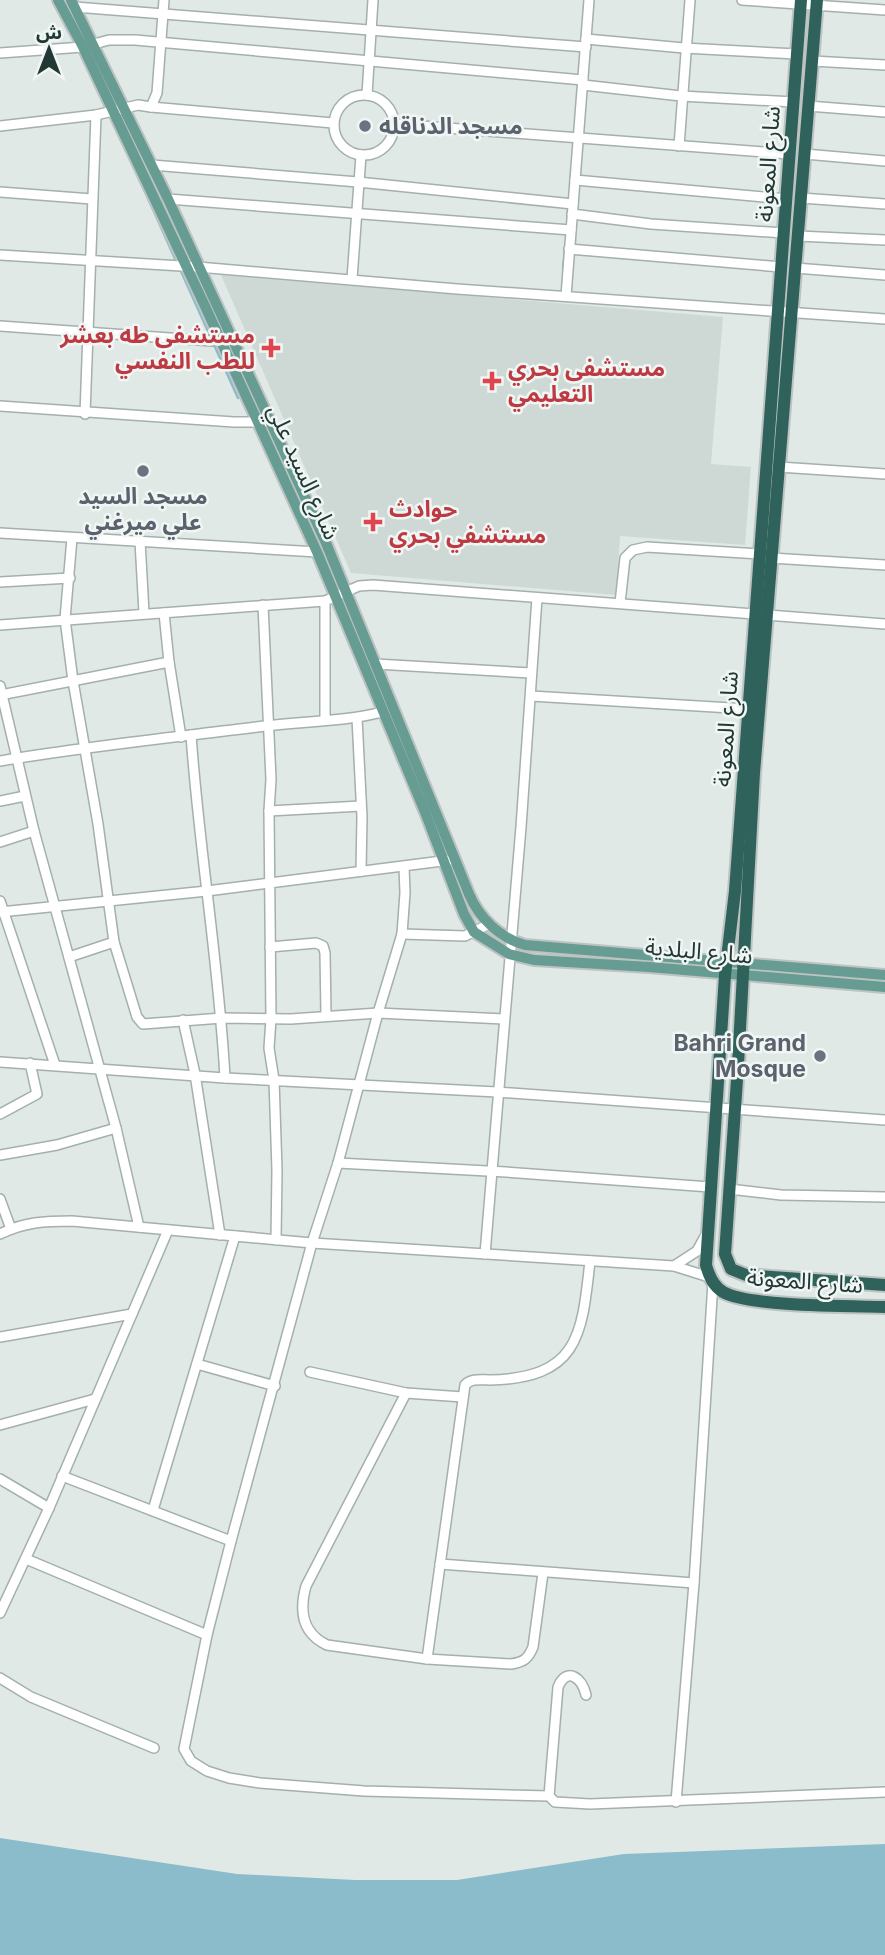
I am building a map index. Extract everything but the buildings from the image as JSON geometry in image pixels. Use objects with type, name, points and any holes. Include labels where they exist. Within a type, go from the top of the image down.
[{"type":"highway","name":"شارع المعونة","points":[[801,2],[778,312],[744,970],[725,1254],[727,1265],[737,1273],[885,1284]]},
{"type":"highway","name":"شارع المعونة","points":[[766,556],[779,467],[817,2]]},
{"type":"highway","name":"شارع المعونة","points":[[761,615],[748,709],[735,891],[726,968],[706,1265],[711,1280],[726,1293],[737,1297],[776,1302],[885,1307]]},
{"type":"main road","name":"شارع السيد علي","points":[[58,0],[89,45]]},
{"type":"main road","name":"شارع السيد علي","points":[[73,4],[89,45],[263,422],[317,552],[330,599],[449,860],[474,905],[489,924],[510,939]]},
{"type":"main road","name":"شارع السيد علي","points":[[119,109],[152,165],[168,200],[220,340],[263,422],[293,470],[346,591],[449,860],[464,914],[474,932]]},
{"type":"main road","points":[[474,932],[509,954]]},
{"type":"main road","name":"شارع البلدية","points":[[510,939],[525,945],[649,961],[885,987]]},
{"type":"main road","name":"شارع البلدية","points":[[509,954],[534,960],[649,961]]},
{"type":"main road","name":"شارع البلدية","points":[[744,970],[885,975]]},
{"type":"street","points":[[151,107],[157,93],[164,0]]},
{"type":"street","points":[[367,95],[373,0]]},
{"type":"street","points":[[566,296],[589,0]]},
{"type":"street","points":[[679,146],[684,48],[690,0]]},
{"type":"street","points":[[742,0],[817,2],[885,10]]},
{"type":"street","points":[[73,4],[371,31],[797,54]]},
{"type":"street","points":[[0,53],[89,45],[109,40],[161,43],[369,61],[681,96],[794,102]]},
{"type":"street","points":[[812,61],[885,65]]},
{"type":"street","points":[[367,95],[383,102],[389,108],[395,124],[393,134],[384,148],[377,153],[361,155],[344,148],[334,132],[334,123],[341,106],[357,96],[367,95]]},
{"type":"street","points":[[0,125],[96,115],[138,105],[334,123]]},
{"type":"street","points":[[808,106],[885,112]]},
{"type":"street","points":[[85,414],[96,115]]},
{"type":"street","points":[[395,124],[790,154]]},
{"type":"street","points":[[804,154],[885,161]]},
{"type":"street","points":[[352,279],[361,155]]},
{"type":"street","points":[[152,165],[573,204]]},
{"type":"street","points":[[575,180],[786,199]]},
{"type":"street","points":[[0,192],[92,199]]},
{"type":"street","points":[[801,198],[885,204]]},
{"type":"street","points":[[168,200],[571,230]]},
{"type":"street","points":[[572,214],[651,224],[784,233]]},
{"type":"street","points":[[798,236],[885,240]]},
{"type":"street","points":[[569,249],[781,267]]},
{"type":"street","points":[[0,256],[193,267],[885,319]]},
{"type":"street","points":[[795,268],[885,275]]},
{"type":"street","points":[[0,326],[87,334],[220,340]]},
{"type":"street","points":[[0,406],[85,414],[263,422]]},
{"type":"street","points":[[779,467],[885,474]]},
{"type":"street","points":[[0,533],[317,552]]},
{"type":"street","points":[[72,538],[65,619],[73,681],[98,824],[114,942],[136,1017],[143,1024],[222,1018],[271,1019],[378,1013],[504,1019]]},
{"type":"street","points":[[140,541],[144,613]]},
{"type":"street","points":[[620,603],[625,558],[633,550],[647,547],[885,565]]},
{"type":"street","points":[[0,582],[70,578]]},
{"type":"street","points":[[0,625],[330,599],[359,586],[373,585],[885,624]]},
{"type":"street","points":[[485,1254],[537,598]]},
{"type":"street","points":[[325,720],[330,599]]},
{"type":"street","points":[[263,605],[271,779],[269,1048],[274,1080],[276,1240]]},
{"type":"street","points":[[164,613],[169,662],[186,736],[194,788],[222,1018],[225,1078]]},
{"type":"street","points":[[139,1227],[116,1128],[34,831],[1,692],[169,662]]},
{"type":"street","points":[[376,664],[531,673]]},
{"type":"street","points":[[531,696],[748,709]]},
{"type":"street","points":[[0,761],[269,725],[357,718],[382,712]]},
{"type":"street","points":[[357,718],[361,871]]},
{"type":"street","points":[[0,801],[25,796]]},
{"type":"street","points":[[269,811],[361,806]]},
{"type":"street","points":[[0,842],[34,831]]},
{"type":"street","points":[[2,912],[207,891],[449,860]]},
{"type":"street","points":[[404,867],[402,934],[338,1163],[312,1243],[231,1541],[207,1636],[184,1749],[191,1761],[207,1771],[229,1778],[364,1791],[549,1796],[555,1802],[566,1803],[676,1802],[885,1792]]},
{"type":"street","points":[[0,901],[55,1065]]},
{"type":"street","points":[[402,934],[465,936],[489,924]]},
{"type":"street","points":[[69,957],[114,942]]},
{"type":"street","points":[[270,947],[316,943],[323,946],[326,1015]]},
{"type":"street","points":[[183,1020],[195,1074],[220,1235]]},
{"type":"street","points":[[0,1062],[225,1078],[360,1083],[885,1120]]},
{"type":"street","points":[[0,1114],[37,1094],[30,1063]]},
{"type":"street","points":[[0,1155],[57,1146],[116,1128]]},
{"type":"street","points":[[338,1163],[710,1187]]},
{"type":"street","points":[[729,1189],[781,1195],[885,1197]]},
{"type":"street","points":[[0,1199],[11,1229]]},
{"type":"street","points":[[0,1234],[36,1222],[72,1221],[312,1243],[674,1266],[711,1280],[694,1583],[676,1802]]},
{"type":"street","points":[[0,1613],[49,1508],[168,1230]]},
{"type":"street","points":[[674,1266],[697,1251],[708,1232]]},
{"type":"street","points":[[153,1510],[235,1236]]},
{"type":"street","points":[[426,1659],[467,1381],[515,1378],[537,1373],[556,1364],[569,1352],[585,1314],[590,1261]]},
{"type":"street","points":[[0,1337],[132,1314]]},
{"type":"street","points":[[197,1364],[275,1386]]},
{"type":"street","points":[[310,1372],[406,1394],[463,1397]]},
{"type":"street","points":[[406,1394],[306,1586],[302,1616],[307,1629],[315,1639],[327,1644],[426,1659],[511,1664],[522,1662],[529,1657],[533,1647],[543,1573]]},
{"type":"street","points":[[0,1425],[96,1399]]},
{"type":"street","points":[[62,1476],[231,1541]]},
{"type":"street","points":[[0,1479],[49,1508]]},
{"type":"street","points":[[26,1559],[207,1636]]},
{"type":"street","points":[[440,1564],[694,1583]]},
{"type":"street","points":[[549,1796],[558,1688],[561,1680],[567,1676],[575,1676],[581,1681],[586,1695]]},
{"type":"street","points":[[0,1678],[31,1697],[154,1748]]},
{"type":"shaded area","name":"مستشفى بحري التعليمي","points":[[221,275],[723,317],[711,464],[751,467],[745,545],[620,536],[616,595],[351,573]]},
{"type":"water","points":[[0,1838],[237,1874],[355,1880],[457,1880],[624,1854],[885,1844],[885,1955],[0,1955]]},
{"type":"waterway","points":[[134,167],[177,263]]},
{"type":"waterway","points":[[563,268],[565,251]]},
{"type":"waterway","points":[[180,269],[238,398]]},
{"type":"place","name":"مسجد الدناقله","points":[[365,126]]},
{"type":"place","name":"مستشفى طه بعشر للطب النفسي","points":[[271,348]]},
{"type":"place","name":"مستشفى بحري التعليمي","points":[[492,381]]},
{"type":"place","name":"مسجد السيد علي ميرغني","points":[[143,471]]},
{"type":"place","name":"حوادث مستشفي بحري","points":[[373,522]]},
{"type":"place","name":"Bahri Grand Mosque","points":[[820,1056]]}]
